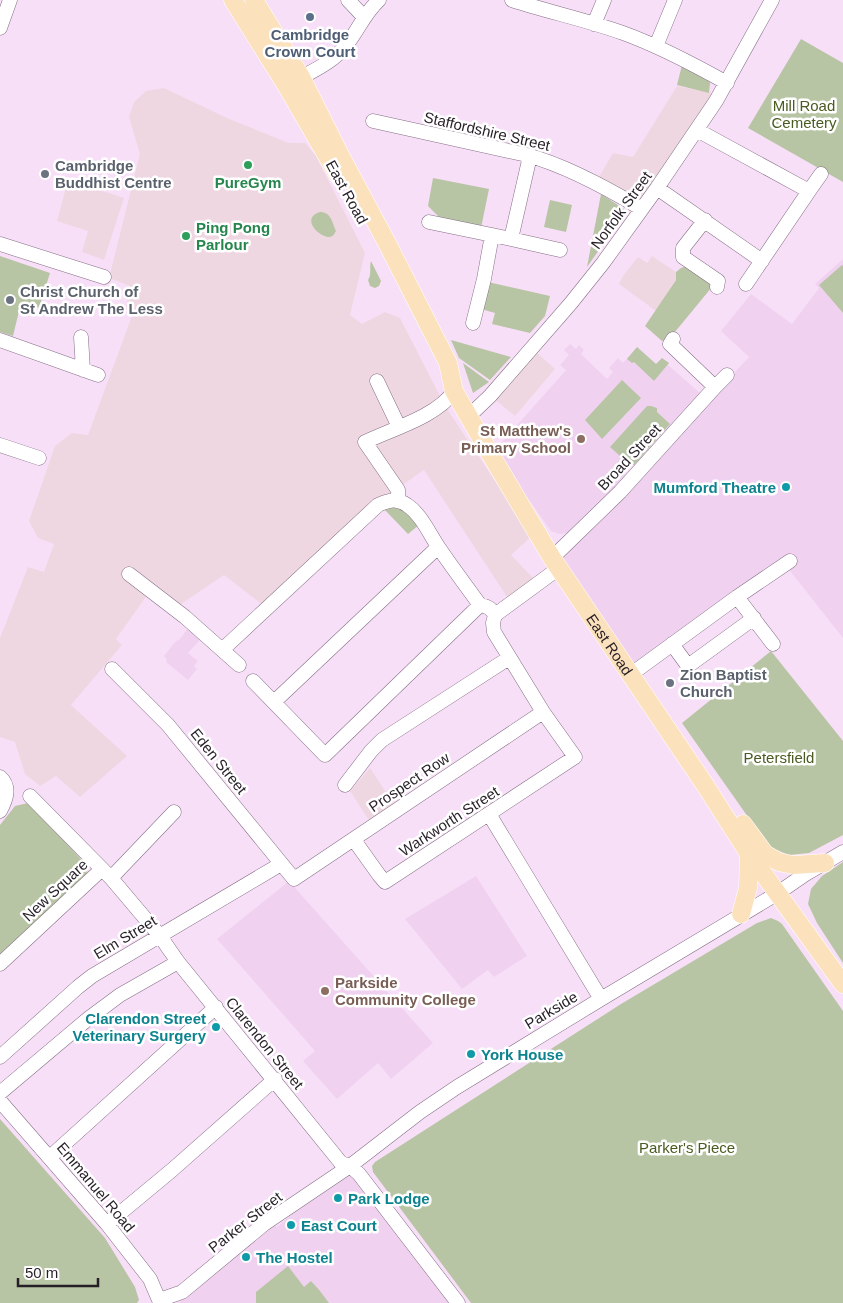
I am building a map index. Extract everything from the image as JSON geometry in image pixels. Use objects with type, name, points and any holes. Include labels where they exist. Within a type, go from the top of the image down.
[{"type":"main road","name":"East Road","points":[[233,0],[290,83],[448,363],[453,390],[556,563],[749,854],[843,984]]},
{"type":"main road","name":"East Road","points":[[254,0],[290,83]]},
{"type":"main road","points":[[705,785],[730,806],[765,854],[784,864],[793,866],[825,863]]},
{"type":"main road","points":[[741,914],[748,888],[749,854]]},
{"type":"street","points":[[0,28],[10,0]]},
{"type":"street","points":[[348,0],[364,17]]},
{"type":"street","points":[[290,83],[335,57],[347,44],[364,17],[379,0]]},
{"type":"street","points":[[512,0],[622,33],[656,46],[727,82]]},
{"type":"street","points":[[594,24],[604,0]]},
{"type":"street","points":[[656,46],[675,0]]},
{"type":"street","name":"Norfolk Street","points":[[468,417],[490,396],[604,263],[697,130],[727,82],[772,0]]},
{"type":"street","name":"Staffordshire Street","points":[[374,121],[549,161],[642,209]]},
{"type":"street","points":[[697,130],[809,192]]},
{"type":"street","points":[[511,239],[530,156]]},
{"type":"street","points":[[746,284],[821,174]]},
{"type":"street","points":[[657,188],[762,261]]},
{"type":"street","points":[[705,220],[683,248],[683,256],[718,281],[717,287]]},
{"type":"street","points":[[428,222],[560,250]]},
{"type":"street","points":[[473,323],[492,235]]},
{"type":"street","points":[[0,244],[104,277]]},
{"type":"street","points":[[81,337],[83,370]]},
{"type":"street","points":[[673,339],[670,344],[715,387]]},
{"type":"street","points":[[0,340],[98,376]]},
{"type":"street","name":"Broad Street","points":[[495,615],[556,563],[728,375]]},
{"type":"street","points":[[377,381],[399,427]]},
{"type":"street","points":[[398,500],[398,490],[365,442],[431,412],[446,401],[453,390]]},
{"type":"street","points":[[0,445],[39,458]]},
{"type":"street","points":[[222,650],[378,505],[388,501],[398,500],[408,506],[418,516],[475,610]]},
{"type":"street","points":[[274,702],[438,547]]},
{"type":"street","points":[[630,675],[790,562]]},
{"type":"street","points":[[129,574],[185,617],[239,665]]},
{"type":"street","points":[[738,597],[774,644]]},
{"type":"street","points":[[253,680],[326,755],[475,610],[488,607],[495,615],[493,623],[494,632],[543,712]]},
{"type":"street","points":[[672,644],[688,666],[754,618]]},
{"type":"street","points":[[345,785],[370,751],[382,740],[509,658]]},
{"type":"street","name":"Eden Street","points":[[112,669],[168,725],[294,879]]},
{"type":"street","name":"Warkworth Street","points":[[354,840],[385,882],[575,757],[543,712]]},
{"type":"street","name":"Prospect Row","points":[[294,879],[543,712]]},
{"type":"street","points":[[0,811],[4,802],[4,783]]},
{"type":"street","name":"New Square","points":[[0,964],[107,873],[30,796]]},
{"type":"street","points":[[107,873],[174,812]]},
{"type":"street","points":[[489,814],[600,999]]},
{"type":"street","name":"Parkside","points":[[350,1166],[420,1112],[487,1068],[843,852]]},
{"type":"street","name":"Elm Street","points":[[0,1057],[92,976],[281,864]]},
{"type":"street","name":"Clarendon Street","points":[[107,873],[160,936],[178,962],[341,1163],[350,1166],[358,1174],[458,1303]]},
{"type":"street","points":[[0,1093],[112,1001],[178,962]]},
{"type":"street","points":[[50,1157],[216,1007]]},
{"type":"street","points":[[108,1224],[275,1080]]},
{"type":"street","name":"Emmanuel Road","points":[[0,1101],[108,1224],[150,1279],[158,1301]]},
{"type":"street","name":"Parker Street","points":[[158,1301],[182,1292],[264,1224],[350,1166]]},
{"type":"shaded area","points":[[677,86],[717,94],[641,206],[597,180],[613,153],[633,157]]},
{"type":"shaded area","points":[[164,88],[227,118],[289,143],[305,143],[316,156],[365,253],[350,315],[362,324],[385,312],[400,318],[445,406],[532,536],[511,555],[535,580],[509,600],[424,470],[378,502],[264,606],[224,575],[178,606],[148,594],[116,639],[122,645],[71,705],[127,756],[80,797],[56,776],[40,786],[25,774],[15,742],[0,737],[0,638],[28,567],[44,572],[54,544],[38,538],[29,521],[55,446],[72,433],[88,435],[133,313],[126,308],[130,286],[109,278],[140,154],[129,117],[134,102],[146,91]]},
{"type":"shaded area","points":[[68,180],[124,198],[104,260],[82,252],[88,231],[57,221]]},
{"type":"shaded area","points":[[652,256],[676,272],[676,279],[656,311],[619,284],[638,257],[647,263]]},
{"type":"shaded area","points":[[843,259],[843,638],[783,562],[633,668],[559,555],[616,499],[749,357],[721,331],[751,294],[792,324],[819,288],[815,284]]},
{"type":"shaded area","name":"St Matthew's Primary School","points":[[570,344],[576,349],[579,345],[584,350],[581,354],[607,379],[613,372],[609,368],[618,358],[623,363],[637,347],[656,364],[662,358],[669,363],[668,365],[700,393],[634,465],[630,465],[625,470],[625,476],[570,533],[559,534],[551,531],[494,451],[566,370],[560,365],[569,355],[564,350]]},
{"type":"shaded area","points":[[535,351],[555,369],[515,416],[493,398]]},
{"type":"shaded area","points":[[188,628],[201,639],[188,653],[198,661],[194,666],[197,669],[188,680],[166,662],[167,659],[164,656]]},
{"type":"shaded area","points":[[370,768],[395,806],[370,822],[350,791]]},
{"type":"shaded area","points":[[476,876],[527,956],[494,977],[488,970],[462,989],[405,919]]},
{"type":"shaded area","name":"Parkside Community College","points":[[289,881],[433,1043],[391,1079],[378,1063],[337,1099],[303,1061],[315,1051],[217,939]]},
{"type":"shaded area","points":[[348,1171],[450,1303],[178,1303],[261,1234],[275,1225],[277,1227],[296,1210]]},
{"type":"green space","name":"Mill Road Cemetery","points":[[801,39],[843,63],[843,182],[748,128]]},
{"type":"green space","points":[[682,65],[705,76],[710,83],[709,93],[677,85]]},
{"type":"green space","points":[[433,178],[489,189],[481,228],[441,219],[428,206]]},
{"type":"green space","points":[[601,194],[624,209],[625,213],[587,267]]},
{"type":"green space","points":[[550,200],[572,205],[566,232],[544,227]]},
{"type":"green space","points":[[320,212],[327,214],[332,221],[336,231],[331,237],[321,234],[311,223],[314,215]]},
{"type":"green space","points":[[0,256],[50,273],[39,308],[21,303],[13,336],[0,332]]},
{"type":"green space","points":[[371,261],[381,281],[379,286],[375,288],[370,286],[368,280]]},
{"type":"green space","points":[[690,265],[712,280],[712,287],[670,338],[662,341],[645,326],[676,280],[676,272]]},
{"type":"green space","points":[[843,266],[843,313],[819,285]]},
{"type":"green space","points":[[488,282],[550,296],[545,316],[530,333],[492,324],[495,313],[481,309]]},
{"type":"green space","points":[[451,340],[511,357],[490,380],[459,358]]},
{"type":"green space","points":[[637,347],[656,364],[662,358],[669,363],[654,381],[634,362],[632,363],[627,359]]},
{"type":"green space","points":[[463,363],[489,382],[473,393]]},
{"type":"green space","points":[[622,380],[641,398],[602,439],[585,420]]},
{"type":"green space","points":[[647,406],[657,408],[657,412],[670,424],[634,465],[630,465],[610,447]]},
{"type":"green space","points":[[396,504],[419,525],[408,534],[383,508]]},
{"type":"green space","name":"Petersfield","points":[[771,651],[843,741],[843,835],[809,853],[789,855],[769,847],[682,723]]},
{"type":"green space","points":[[31,804],[89,868],[86,874],[0,956],[0,825],[15,806]]},
{"type":"green space","points":[[843,862],[843,963],[817,923],[808,904],[811,889],[822,876]]},
{"type":"green space","name":"Parker's Piece","points":[[771,918],[782,924],[843,1011],[843,1303],[471,1303],[373,1172],[372,1166],[375,1162],[621,1004],[757,923]]},
{"type":"green space","points":[[0,1119],[105,1238],[135,1287],[139,1300],[137,1303],[0,1303]]},
{"type":"green space","points":[[288,1266],[304,1287],[311,1281],[329,1303],[256,1303],[256,1292]]},
{"type":"place","name":"Cambridge Crown Court","points":[[310,17]]},
{"type":"place","name":"PureGym","points":[[248,165]]},
{"type":"place","name":"Cambridge Buddhist Centre","points":[[45,174]]},
{"type":"place","name":"Ping Pong Parlour","points":[[186,236]]},
{"type":"place","name":"Christ Church of St Andrew The Less","points":[[10,300]]},
{"type":"place","name":"St Matthew's Primary School","points":[[581,439]]},
{"type":"place","name":"Mumford Theatre","points":[[786,487]]},
{"type":"place","name":"Zion Baptist Church","points":[[670,683]]},
{"type":"place","name":"Parkside Community College","points":[[325,991]]},
{"type":"place","name":"Clarendon Street Veterinary Surgery","points":[[216,1027]]},
{"type":"place","name":"York House","points":[[471,1054]]},
{"type":"place","name":"Park Lodge","points":[[338,1198]]},
{"type":"place","name":"East Court","points":[[291,1225]]},
{"type":"place","name":"The Hostel","points":[[246,1257]]}]
